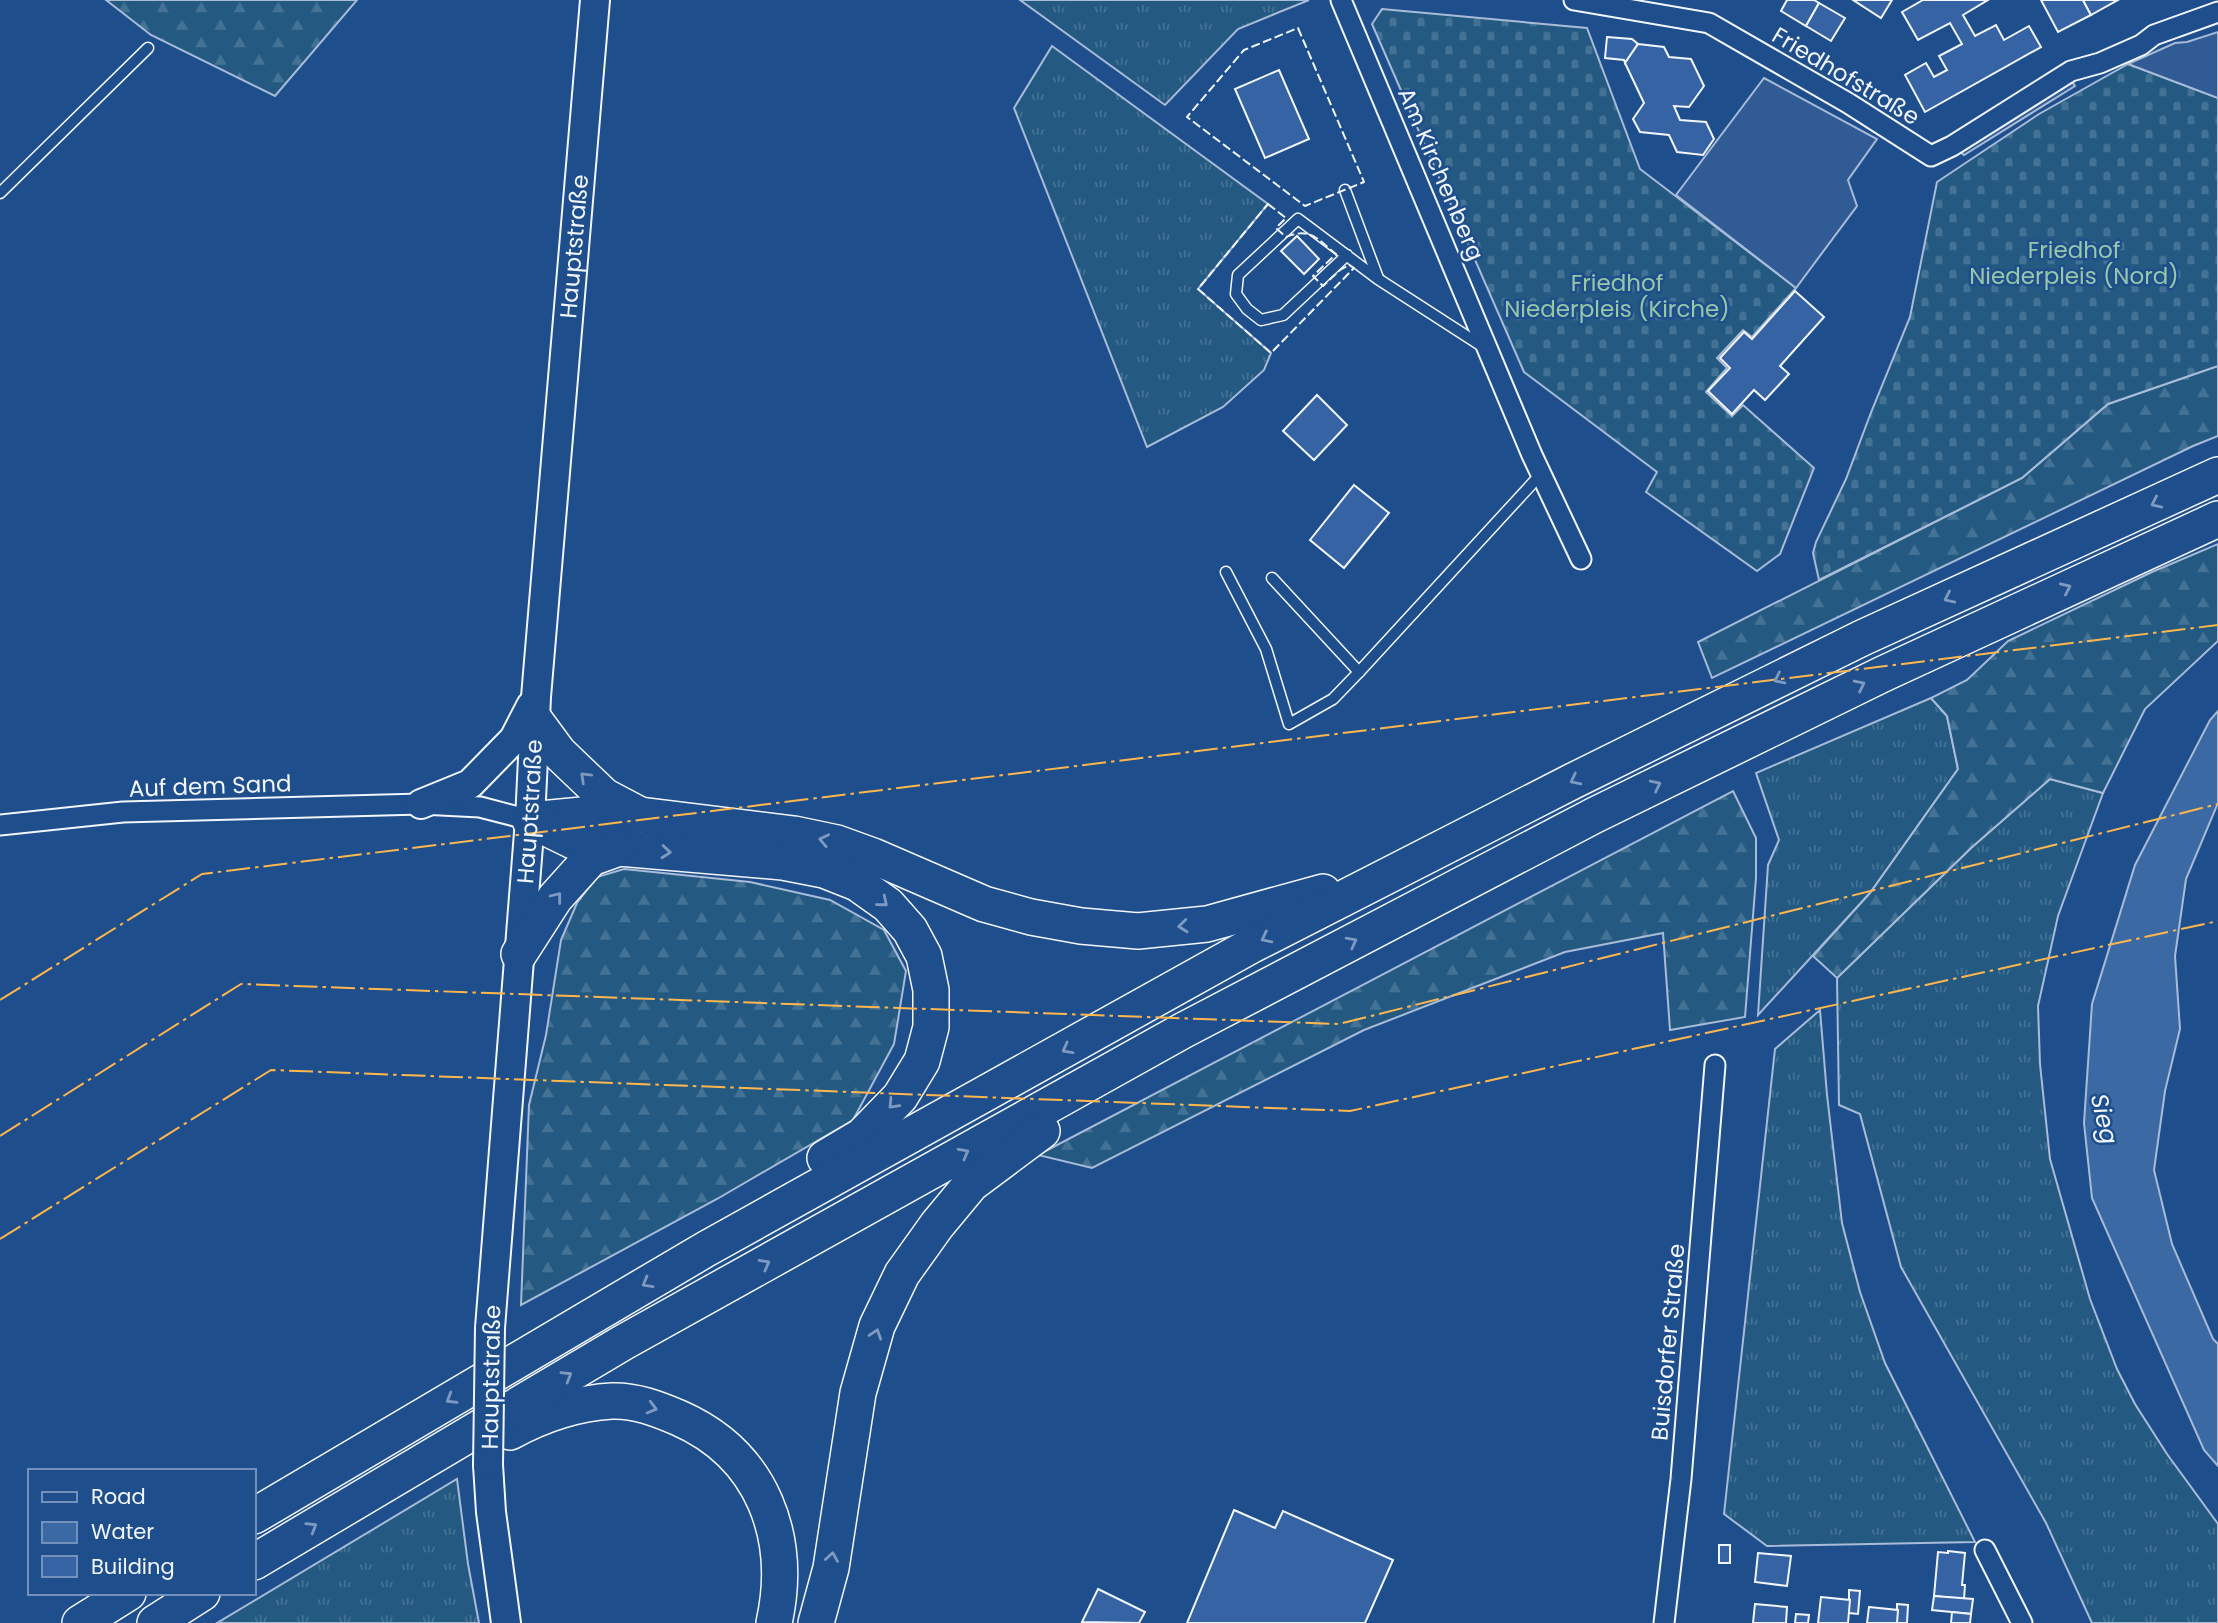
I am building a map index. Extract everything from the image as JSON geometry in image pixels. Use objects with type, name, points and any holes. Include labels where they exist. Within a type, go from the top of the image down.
[{"type":"highway","points":[[256,1515],[706,1249],[1252,945],[1585,775],[1862,638],[2218,475]]},
{"type":"highway","points":[[256,1561],[624,1342],[1184,1030],[1595,815],[1883,674],[2218,519]]},
{"type":"highway","points":[[535,708],[559,753],[604,796],[640,816]]},
{"type":"highway","points":[[530,820],[582,815],[640,816],[794,834],[837,843],[873,856],[984,904],[1056,921],[1138,931],[1207,924],[1392,874]]},
{"type":"highway","points":[[530,820],[573,841],[620,848],[783,862],[824,870],[857,883],[888,905],[910,930],[924,956],[931,990],[931,1027],[922,1061],[900,1097],[862,1136],[747,1205],[706,1249]]},
{"type":"highway","points":[[519,954],[555,898],[591,858],[620,848]]},
{"type":"highway","points":[[816,1623],[831,1568],[858,1393],[877,1326],[902,1274],[971,1184],[1055,1121],[1161,1059],[1184,1030]]},
{"type":"highway","points":[[403,1474],[441,1467],[534,1419],[574,1406],[614,1401],[654,1407],[697,1426],[732,1452],[758,1486],[775,1524],[781,1564],[774,1623]]},
{"type":"highway","points":[[80,1623],[125,1595]]},
{"type":"highway","points":[[155,1623],[199,1595]]},
{"type":"main road","name":"Hauptstraße","points":[[506,1623],[491,1512],[488,1465],[490,1328],[530,820],[535,708],[595,0]]},
{"type":"main road","points":[[421,804],[470,784],[514,739],[535,708]]},
{"type":"street","name":"Am Kirchenberg","points":[[1341,0],[1541,474],[1581,559]]},
{"type":"street","name":"Friedhofstraße","points":[[1574,0],[1709,23],[1847,103],[1931,156],[1952,146],[2071,71],[2100,63],[2141,45],[2154,35],[2218,12]]},
{"type":"street","name":"Auf dem Sand","points":[[0,825],[123,813],[421,804],[480,807],[530,820]]},
{"type":"street","name":"Buisdorfer Straße","points":[[1664,1623],[1681,1479],[1715,1065]]},
{"type":"street","points":[[1985,1550],[2022,1623]]},
{"type":"lane","points":[[0,193],[148,48]]},
{"type":"lane","points":[[1345,190],[1378,279]]},
{"type":"lane","points":[[1347,255],[1283,314],[1261,320],[1247,309],[1236,294],[1238,275],[1298,219],[1347,255],[1378,279],[1488,350]]},
{"type":"lane","points":[[1226,572],[1266,649],[1289,724],[1333,699],[1541,474]]},
{"type":"lane","points":[[1272,578],[1359,672]]},
{"type":"green space","points":[[106,0],[357,0],[275,96],[151,35]]},
{"type":"green space","points":[[1020,0],[1309,0],[1238,29],[1165,105]]},
{"type":"green space","name":"Friedhof Niederpleis (Kirche)","points":[[1382,9],[1587,28],[1640,169],[1796,288],[1752,337],[1743,330],[1717,358],[1727,368],[1706,392],[1732,416],[1743,405],[1814,468],[1780,554],[1757,571],[1646,492],[1657,472],[1524,372],[1372,24]]},
{"type":"green space","points":[[1052,46],[1268,204],[1198,289],[1271,353],[1264,370],[1223,407],[1147,447],[1014,108]]},
{"type":"green space","name":"Friedhof Niederpleis (Nord)","points":[[2128,64],[2218,98],[2218,366],[2108,404],[2022,478],[1819,580],[1813,553],[1816,542],[1846,479],[1910,317],[1937,182],[2039,114]]},
{"type":"green space","points":[[2218,366],[2218,436],[1712,678],[1698,642],[2022,478],[2108,404]]},
{"type":"green space","points":[[2218,544],[2218,641],[2145,709],[2103,793],[2050,779],[1971,848],[1837,978],[1813,956],[1870,893],[1958,769],[1947,716],[1931,698],[1967,680],[2008,641],[2152,572]]},
{"type":"green space","points":[[1931,698],[1947,716],[1958,769],[1870,893],[1758,1015],[1768,865],[1779,840],[1756,773]]},
{"type":"green space","points":[[2050,779],[2103,793],[2058,916],[2038,1006],[2040,1064],[2050,1159],[2090,1299],[2117,1369],[2135,1404],[2167,1454],[2218,1524],[2218,1623],[2092,1623],[2046,1523],[1901,1267],[1860,1114],[1839,1105],[1837,978],[1971,848]]},
{"type":"green space","points":[[1733,791],[1756,838],[1756,878],[1745,1017],[1670,1030],[1663,933],[1565,952],[1364,1030],[1092,1168],[1038,1155]]},
{"type":"green space","points":[[624,869],[750,882],[830,900],[884,930],[906,971],[894,1044],[853,1120],[717,1199],[521,1305],[529,1105],[546,1035],[561,940],[577,903],[597,877]]},
{"type":"green space","points":[[1820,1010],[1842,1223],[1860,1292],[1885,1363],[1975,1542],[1767,1546],[1724,1514],[1775,1049]]},
{"type":"green space","points":[[457,1479],[479,1623],[217,1623]]},
{"type":"shaded area","points":[[2218,32],[2218,98],[2128,64],[2175,43]]},
{"type":"shaded area","points":[[1764,78],[1877,139],[1848,180],[1857,206],[1796,288],[1676,195]]},
{"type":"shaded area","points":[[2071,80],[2075,86],[1964,155],[1958,150]]},
{"type":"water","name":"Sieg","points":[[2218,711],[2218,803],[2186,879],[2175,956],[2180,1029],[2165,1091],[2154,1170],[2172,1244],[2213,1339],[2218,1344],[2218,1466],[2204,1450],[2092,1198],[2084,1123],[2092,1004],[2135,865],[2210,720]]},
{"type":"building","points":[[1787,0],[1814,0],[1819,3],[1806,26],[1781,11]]},
{"type":"building","points":[[1853,0],[1892,0],[1881,18]]},
{"type":"building","points":[[1923,0],[1988,0],[1963,15],[1975,36],[1996,25],[2004,40],[2029,26],[2041,47],[1925,112],[1905,75],[1926,63],[1934,77],[1947,70],[1939,56],[1962,44],[1950,23],[1918,40],[1902,12]]},
{"type":"building","points":[[2041,0],[2083,0],[2091,15],[2058,32]]},
{"type":"building","points":[[2083,0],[2118,0],[2091,15]]},
{"type":"building","points":[[1819,3],[1845,18],[1831,41],[1806,26]]},
{"type":"building","points":[[1607,37],[1632,39],[1638,44],[1625,63],[1624,60],[1605,58]]},
{"type":"building","points":[[1638,44],[1664,47],[1669,57],[1691,59],[1704,86],[1689,107],[1674,106],[1680,120],[1706,122],[1714,139],[1703,155],[1677,152],[1669,135],[1640,132],[1633,119],[1644,103],[1625,63]]},
{"type":"building","points":[[1279,70],[1309,139],[1265,158],[1235,89]]},
{"type":"building","points":[[1297,236],[1319,259],[1304,274],[1281,251]]},
{"type":"building","points":[[1795,291],[1824,317],[1780,366],[1789,374],[1765,400],[1754,390],[1732,414],[1708,391],[1730,368],[1720,358],[1744,332],[1752,339]]},
{"type":"building","points":[[1317,395],[1347,425],[1314,460],[1283,431]]},
{"type":"building","points":[[1354,485],[1389,513],[1344,568],[1310,540]]},
{"type":"building","points":[[1234,1510],[1275,1528],[1283,1511],[1393,1560],[1365,1623],[1187,1623]]},
{"type":"building","points":[[1719,1545],[1730,1545],[1730,1563],[1719,1563]]},
{"type":"building","points":[[1938,1552],[1965,1553],[1962,1585],[1965,1585],[1964,1599],[1934,1596]]},
{"type":"building","points":[[1758,1553],[1791,1556],[1787,1586],[1755,1582]]},
{"type":"building","points":[[1098,1589],[1145,1612],[1139,1623],[1082,1622]]},
{"type":"building","points":[[1849,1590],[1860,1591],[1858,1614],[1849,1613]]},
{"type":"building","points":[[1934,1596],[1973,1599],[1971,1614],[1932,1610]]},
{"type":"building","points":[[1821,1597],[1850,1600],[1848,1623],[1818,1623]]},
{"type":"building","points":[[1755,1604],[1787,1607],[1786,1623],[1753,1623]]},
{"type":"building","points":[[1897,1604],[1908,1605],[1907,1623],[1897,1623]]},
{"type":"building","points":[[1869,1607],[1898,1610],[1897,1623],[1867,1623]]},
{"type":"building","points":[[1952,1612],[1971,1614],[1970,1623],[1951,1623]]},
{"type":"building","points":[[1796,1614],[1809,1615],[1808,1623],[1795,1623]]},
{"type":"fence","points":[[1298,28],[1364,182],[1305,206],[1187,117],[1244,50],[1298,28]]},
{"type":"fence","points":[[1268,204],[1286,218],[1276,228],[1286,237],[1308,234],[1336,254],[1313,276],[1323,286],[1340,270],[1349,265],[1354,268],[1271,353],[1198,289],[1268,204]]},
{"type":"power","points":[[0,1000],[202,874],[2218,625]]},
{"type":"power","points":[[0,1136],[241,984],[1339,1024],[2218,804]]},
{"type":"power","points":[[0,1239],[271,1070],[1350,1111],[2218,921]]}]
